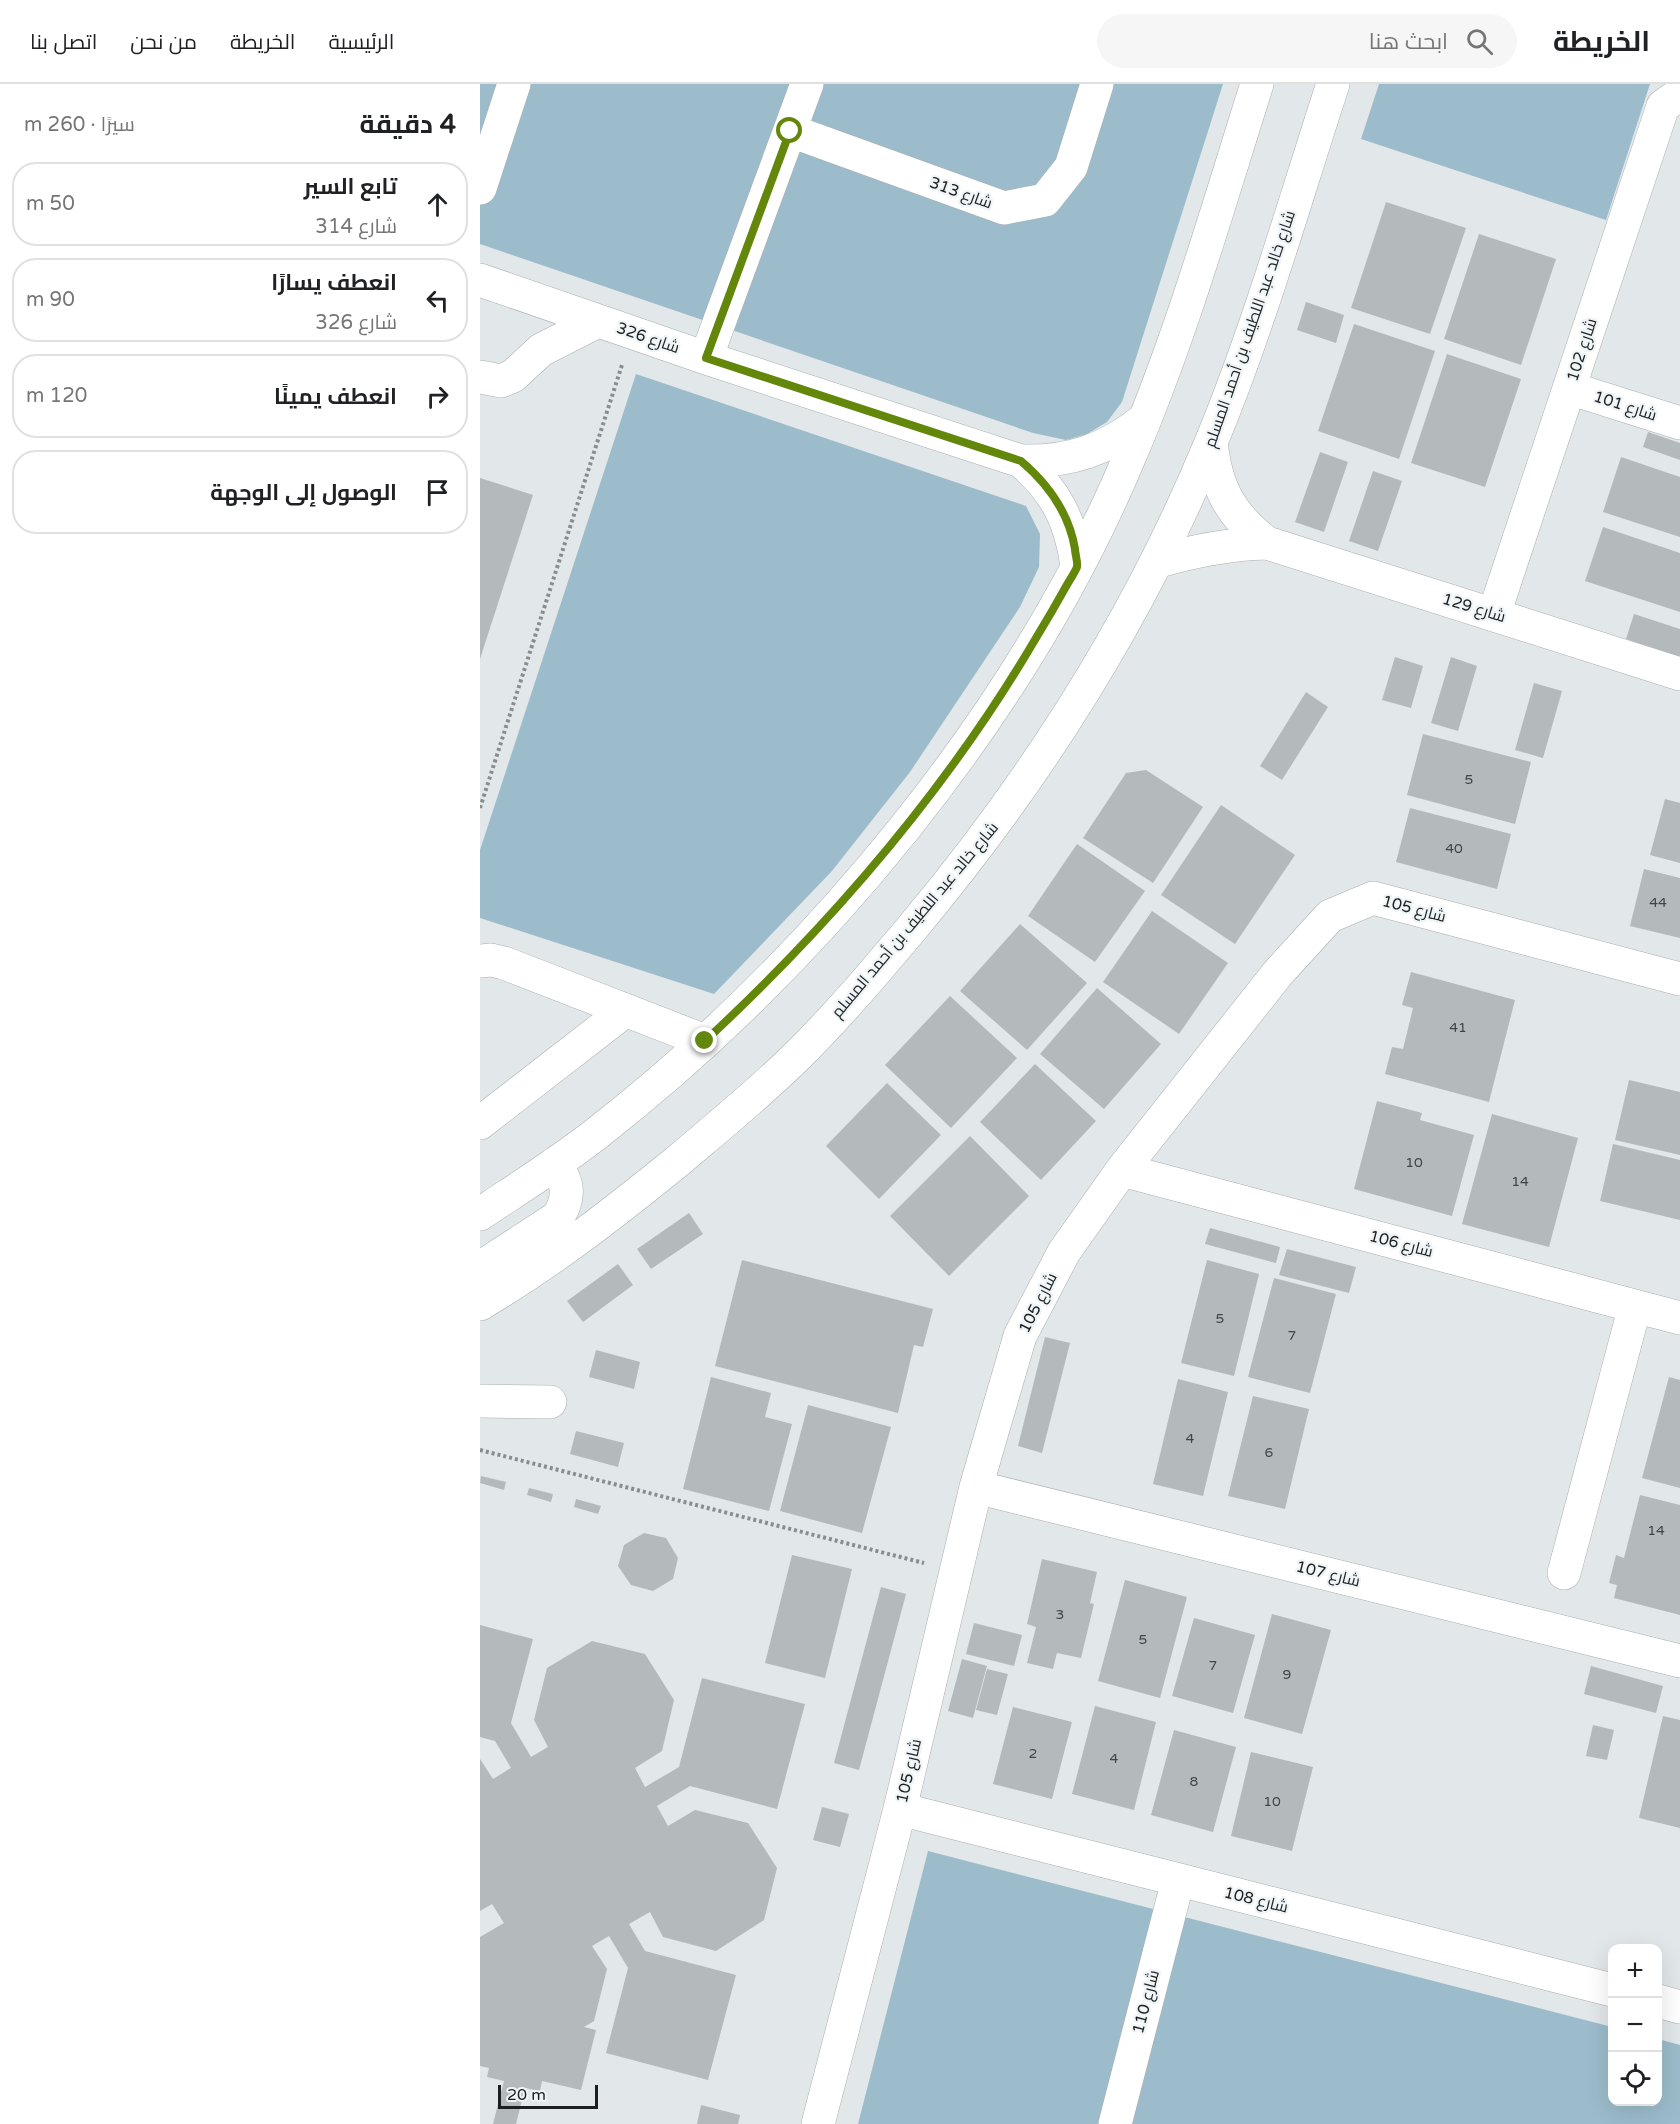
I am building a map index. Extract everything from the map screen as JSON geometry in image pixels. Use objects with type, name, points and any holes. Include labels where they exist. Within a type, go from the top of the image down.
[{"type":"street","points":[[480,188],[514,84]]},
{"type":"street","points":[[706,358],[807,84]]},
{"type":"street","name":"شارع 313","points":[[790,131],[1004,208],[1045,200],[1071,167],[1097,84]]},
{"type":"street","points":[[480,1214],[595,1134],[705,1041],[785,964],[876,862],[976,732],[1021,664],[1077,566],[1124,470],[1180,328],[1257,84]]},
{"type":"street","name":"شارع خالد عبد اللطيف بن أحمد المسلم","points":[[480,1304],[566,1249],[623,1206],[738,1111],[795,1059],[849,1002],[950,882],[998,820],[1090,681],[1156,562],[1211,442],[1254,325],[1333,84]]},
{"type":"street","name":"شارع 102","points":[[1494,614],[1663,106],[1680,94]]},
{"type":"street","name":"شارع 326","points":[[480,280],[706,358],[1021,461],[1053,460],[1084,454],[1106,446],[1145,419]]},
{"type":"street","points":[[480,376],[501,381],[507,379],[541,350],[598,321]]},
{"type":"street","name":"شارع 101","points":[[1569,388],[1680,423]]},
{"type":"street","name":"شارع 129","points":[[1211,442],[1218,481],[1226,500],[1237,516],[1267,543]]},
{"type":"street","name":"شارع 326","points":[[1021,461],[1037,475],[1061,508],[1071,536],[1077,566]]},
{"type":"street","name":"شارع 129","points":[[1156,562],[1210,548],[1267,543],[1680,674]]},
{"type":"street","name":"شارع 105","points":[[818,2124],[900,1809],[976,1487],[1020,1336],[1064,1252],[1122,1170],[1278,973],[1330,916],[1373,898],[1680,979]]},
{"type":"street","points":[[480,961],[491,960],[504,963],[705,1041]]},
{"type":"street","points":[[480,1123],[626,1010]]},
{"type":"street","points":[[480,1268],[558,1217],[567,1196],[562,1173],[554,1164]]},
{"type":"street","name":"شارع 106","points":[[1122,1170],[1680,1318]]},
{"type":"street","points":[[1564,1573],[1635,1306]]},
{"type":"street","points":[[480,1401],[550,1402]]},
{"type":"street","name":"شارع 107","points":[[976,1487],[1680,1661]]},
{"type":"street","name":"شارع 108","points":[[900,1809],[1608,1989]]},
{"type":"street","name":"شارع 110","points":[[1114,2124],[1178,1880]]},
{"type":"street","points":[[1662,2002],[1680,2007]]},
{"type":"path","points":[[480,808],[632,332]]},
{"type":"path","points":[[480,1450],[956,1571]]},
{"type":"shaded area","points":[[480,84],[1223,84],[1122,402],[1107,422],[1087,434],[1066,440],[1033,433],[480,244]]},
{"type":"shaded area","points":[[1379,84],[1650,84],[1606,220],[1361,139]]},
{"type":"shaded area","points":[[636,374],[1026,506],[1040,534],[1039,567],[1020,607],[910,772],[832,871],[714,994],[480,918],[480,850]]},
{"type":"shaded area","points":[[928,1851],[1608,2026],[1608,2106],[1662,2106],[1662,2040],[1680,2045],[1680,2124],[858,2124]]},
{"type":"building","points":[[1386,202],[1466,228],[1430,334],[1351,308]]},
{"type":"building","points":[[1479,234],[1556,259],[1521,365],[1444,339]]},
{"type":"building","points":[[1306,302],[1344,315],[1336,343],[1297,330]]},
{"type":"building","points":[[1354,324],[1435,351],[1399,459],[1318,431]]},
{"type":"building","points":[[1447,354],[1521,379],[1485,487],[1411,463]]},
{"type":"building","points":[[1648,432],[1680,443],[1680,460],[1643,447]]},
{"type":"building","points":[[1320,452],[1348,462],[1324,532],[1295,522]]},
{"type":"building","points":[[1621,457],[1680,477],[1680,537],[1603,512]]},
{"type":"building","points":[[1373,471],[1402,481],[1378,551],[1349,541]]},
{"type":"building","points":[[480,478],[533,495],[480,659]]},
{"type":"building","points":[[1603,527],[1680,553],[1680,612],[1585,581]]},
{"type":"building","points":[[1634,614],[1680,629],[1680,657],[1626,639]]},
{"type":"building","points":[[1395,657],[1423,666],[1411,708],[1382,700]]},
{"type":"building","points":[[1451,657],[1477,666],[1458,731],[1431,723]]},
{"type":"building","points":[[1534,683],[1562,691],[1543,758],[1515,750]]},
{"type":"building","points":[[1306,692],[1328,707],[1282,780],[1260,766]]},
{"type":"building","points":[[1423,734],[1531,762],[1515,824],[1407,795]]},
{"type":"building","points":[[1146,770],[1203,807],[1153,883],[1083,838],[1126,773]]},
{"type":"building","points":[[1665,799],[1680,803],[1680,863],[1650,855]]},
{"type":"building","points":[[1221,805],[1295,855],[1235,944],[1161,895]]},
{"type":"building","points":[[1410,808],[1511,834],[1497,889],[1396,862]]},
{"type":"building","points":[[1077,844],[1145,891],[1095,962],[1028,916]]},
{"type":"building","points":[[1644,869],[1680,878],[1680,938],[1630,926]]},
{"type":"building","points":[[1152,911],[1228,963],[1179,1034],[1103,982]]},
{"type":"building","points":[[1020,924],[1087,983],[1027,1050],[960,991]]},
{"type":"building","points":[[1411,972],[1515,1000],[1489,1102],[1385,1074],[1392,1047],[1403,1049],[1413,1008],[1402,1005]]},
{"type":"building","points":[[1097,988],[1161,1044],[1104,1109],[1040,1054]]},
{"type":"building","points":[[950,996],[1017,1058],[951,1128],[885,1065]]},
{"type":"building","points":[[1035,1064],[1096,1121],[1041,1180],[980,1122]]},
{"type":"building","points":[[1629,1080],[1680,1092],[1680,1155],[1615,1140]]},
{"type":"building","points":[[887,1083],[941,1135],[879,1199],[826,1146]]},
{"type":"building","points":[[1377,1101],[1422,1113],[1420,1120],[1474,1135],[1452,1216],[1354,1189]]},
{"type":"building","points":[[1492,1114],[1578,1138],[1549,1247],[1462,1224]]},
{"type":"building","points":[[970,1136],[1029,1196],[949,1276],[890,1216]]},
{"type":"building","points":[[1613,1144],[1680,1160],[1680,1220],[1600,1201]]},
{"type":"building","points":[[689,1213],[703,1234],[651,1269],[637,1249]]},
{"type":"building","points":[[1210,1228],[1280,1247],[1276,1263],[1205,1244]]},
{"type":"building","points":[[1287,1249],[1356,1267],[1349,1293],[1279,1275]]},
{"type":"building","points":[[742,1260],[933,1309],[923,1347],[914,1345],[898,1413],[715,1366]]},
{"type":"building","points":[[1207,1260],[1259,1274],[1234,1376],[1181,1363]]},
{"type":"building","points":[[618,1264],[633,1285],[583,1322],[567,1301]]},
{"type":"building","points":[[1274,1278],[1336,1294],[1310,1393],[1248,1377]]},
{"type":"building","points":[[1045,1337],[1070,1343],[1042,1453],[1018,1446]]},
{"type":"building","points":[[596,1350],[640,1362],[634,1389],[589,1377]]},
{"type":"building","points":[[711,1377],[771,1393],[765,1417],[792,1424],[769,1511],[683,1489]]},
{"type":"building","points":[[1669,1377],[1680,1380],[1680,1488],[1642,1478]]},
{"type":"building","points":[[1178,1379],[1228,1392],[1203,1496],[1153,1484]]},
{"type":"building","points":[[1253,1396],[1309,1409],[1285,1509],[1228,1496]]},
{"type":"building","points":[[808,1405],[891,1427],[862,1533],[780,1511]]},
{"type":"building","points":[[576,1431],[624,1443],[618,1467],[570,1454]]},
{"type":"building","points":[[481,1476],[506,1482],[504,1490],[480,1483]]},
{"type":"building","points":[[529,1488],[553,1494],[551,1502],[527,1495]]},
{"type":"building","points":[[1640,1495],[1680,1505],[1680,1615],[1614,1598],[1617,1585],[1609,1583],[1616,1555],[1624,1558]]},
{"type":"building","points":[[576,1499],[601,1506],[598,1514],[574,1507]]},
{"type":"building","points":[[644,1533],[666,1538],[678,1558],[673,1579],[653,1591],[631,1585],[618,1566],[624,1545]]},
{"type":"building","points":[[792,1555],[852,1569],[825,1678],[765,1663]]},
{"type":"building","points":[[1042,1559],[1097,1572],[1090,1603],[1094,1604],[1081,1658],[1057,1653],[1053,1669],[1027,1663],[1036,1627],[1027,1624]]},
{"type":"building","points":[[1125,1580],[1187,1597],[1160,1698],[1098,1681]]},
{"type":"building","points":[[881,1587],[906,1594],[859,1770],[834,1763]]},
{"type":"building","points":[[1272,1614],[1331,1630],[1302,1734],[1244,1718]]},
{"type":"building","points":[[1194,1618],[1255,1635],[1233,1713],[1172,1696]]},
{"type":"building","points":[[974,1623],[1022,1635],[1014,1666],[966,1654]]},
{"type":"building","points":[[480,1625],[533,1639],[511,1723],[531,1757],[548,1747],[534,1720],[547,1668],[592,1641],[645,1654],[674,1700],[662,1751],[635,1768],[645,1787],[679,1767],[702,1678],[805,1704],[777,1809],[690,1786],[657,1806],[668,1826],[695,1810],[748,1823],[777,1868],[764,1920],[716,1951],[663,1937],[650,1912],[629,1924],[645,1951],[736,1975],[708,2080],[606,2053],[628,1968],[609,1936],[592,1946],[607,1969],[594,2021],[584,2027],[596,2030],[581,2090],[542,2081],[540,2091],[525,2088],[516,2124],[493,2124],[504,2081],[487,2077],[489,2068],[480,2066],[480,1937],[504,1923],[492,1904],[480,1911],[480,1759],[493,1779],[511,1768],[495,1741],[480,1737]]},
{"type":"building","points":[[962,1659],[987,1666],[973,1718],[948,1711]]},
{"type":"building","points":[[1591,1666],[1663,1686],[1656,1713],[1584,1694]]},
{"type":"building","points":[[987,1669],[1008,1674],[997,1715],[976,1710]]},
{"type":"building","points":[[1095,1706],[1156,1722],[1134,1810],[1072,1794]]},
{"type":"building","points":[[1013,1707],[1072,1722],[1052,1799],[993,1784]]},
{"type":"building","points":[[1663,1716],[1680,1720],[1680,1828],[1639,1818]]},
{"type":"building","points":[[1593,1725],[1614,1730],[1607,1760],[1586,1756]]},
{"type":"building","points":[[1174,1730],[1236,1747],[1213,1832],[1151,1815]]},
{"type":"building","points":[[1251,1752],[1313,1767],[1292,1851],[1231,1836]]},
{"type":"building","points":[[822,1807],[849,1814],[840,1847],[813,1840]]},
{"type":"building","points":[[701,2105],[740,2115],[738,2124],[697,2124]]},
{"type":"route","points":[[705,1041],[785,964],[876,862],[927,798],[976,732],[1021,664],[1077,566],[1069,526],[1061,508],[1050,490],[1021,461],[706,358],[790,131]]}]
